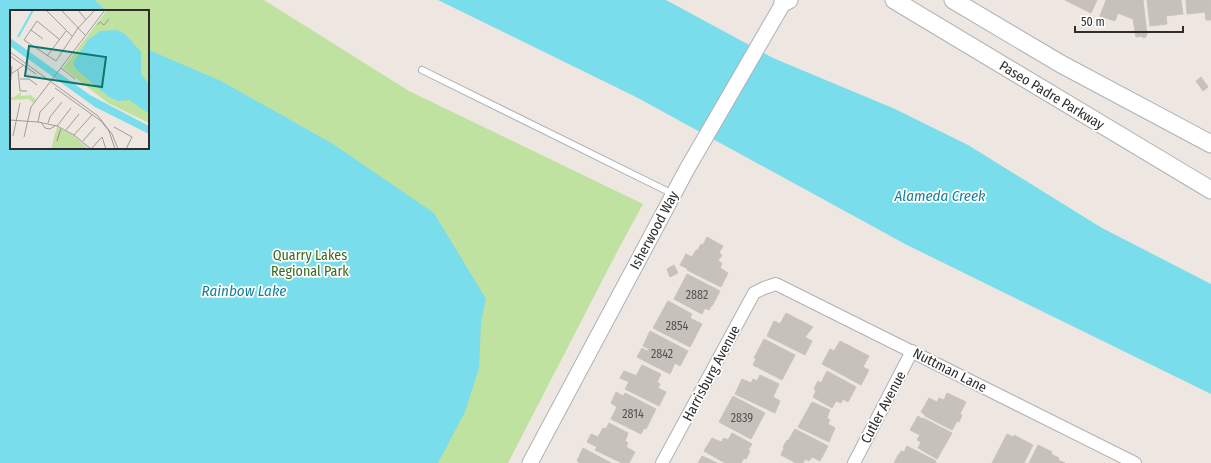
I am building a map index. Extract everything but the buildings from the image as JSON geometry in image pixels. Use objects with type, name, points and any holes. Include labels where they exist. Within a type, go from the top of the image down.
[{"type":"main road","name":"Paseo Padre Parkway","points":[[894,0],[1211,190]]},
{"type":"main road","points":[[953,0],[1061,64],[1211,144]]},
{"type":"street","name":"Isherwood Way","points":[[530,463],[688,166],[784,2]]},
{"type":"street","name":"Nuttman Lane","points":[[764,288],[776,284],[1135,463]]},
{"type":"street","name":"Harrisburg Avenue","points":[[662,463],[754,293],[764,288]]},
{"type":"street","name":"Cutler Avenue","points":[[854,463],[912,351]]},
{"type":"lane","points":[[422,70],[673,194]]},
{"type":"green space","name":"Rainbow Lake","points":[[0,0],[264,0],[409,91],[643,204],[508,463],[0,463]]},
{"type":"water","name":"Rainbow Lake","points":[[0,0],[95,0],[105,10],[10,10],[10,149],[149,149],[149,49],[221,81],[333,144],[434,213],[486,299],[481,323],[479,368],[465,412],[438,463],[0,463]]},
{"type":"water","name":"Alameda Creek","points":[[438,0],[666,0],[773,58],[895,109],[968,145],[1102,228],[1211,284],[1211,394],[905,244],[638,98]]},
{"type":"park label","name":"Quarry Lakes Regional Park","points":[[310,264]]}]
